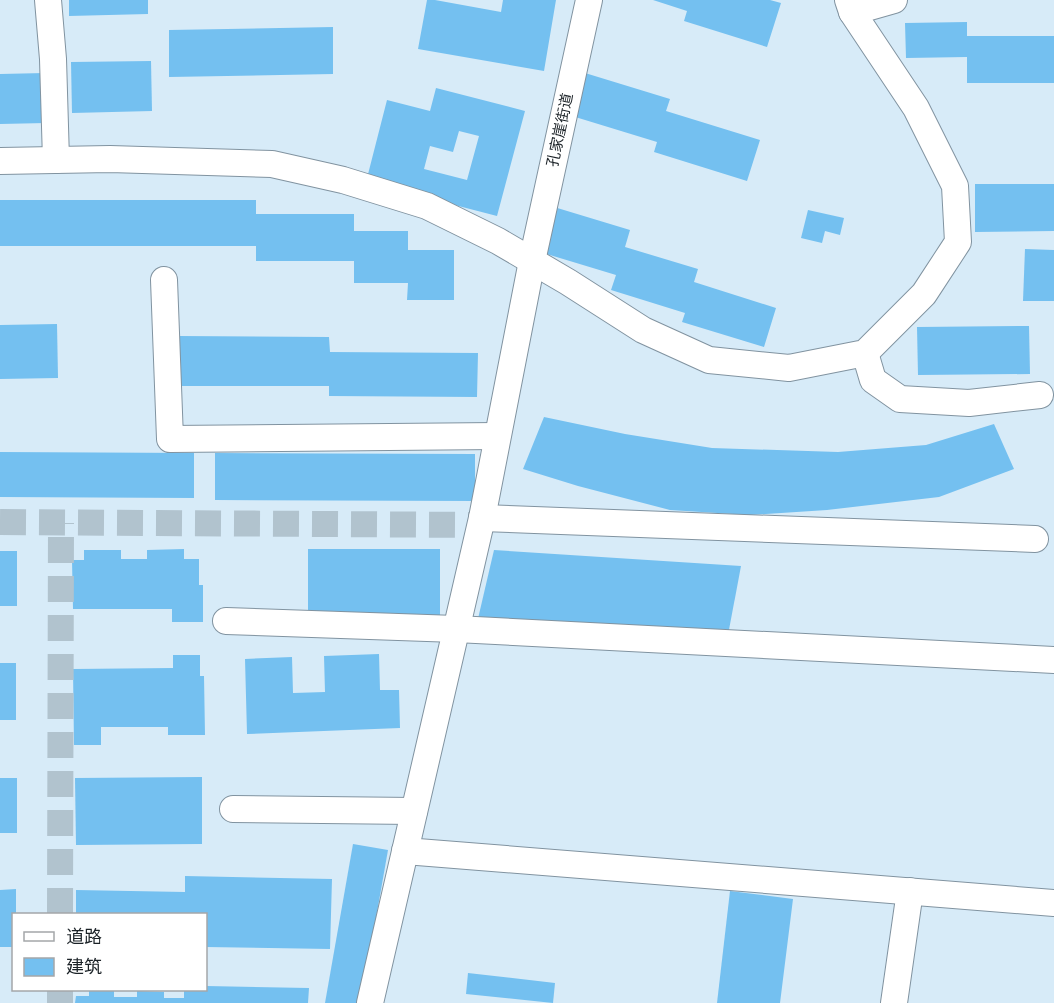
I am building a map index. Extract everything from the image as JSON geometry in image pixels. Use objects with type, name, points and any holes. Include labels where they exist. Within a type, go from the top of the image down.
[{"type":"street","points":[[48,0],[56,160]]},
{"type":"street","name":"孔家崖街道","points":[[370,1003],[482,518],[532,261],[589,0]]},
{"type":"street","points":[[0,161],[110,159],[272,164],[343,180],[427,206],[498,241],[643,330],[709,360],[789,368],[865,353],[924,294],[958,242],[955,186],[916,108],[850,6],[894,0]]},
{"type":"street","points":[[164,280],[170,439],[497,436]]},
{"type":"street","points":[[865,353],[873,380],[900,399],[969,403],[1040,395]]},
{"type":"street","points":[[482,518],[1035,540]]},
{"type":"street","points":[[226,621],[456,629],[1054,660]]},
{"type":"street","points":[[233,808],[414,811]]},
{"type":"street","points":[[405,851],[1054,903]]},
{"type":"street","points":[[894,1003],[910,891]]},
{"type":"building","points":[[69,0],[148,0],[148,14],[69,16]]},
{"type":"building","points":[[427,0],[501,12],[503,0],[556,0],[544,71],[418,49]]},
{"type":"building","points":[[653,0],[770,0],[781,3],[767,47],[684,21],[687,11]]},
{"type":"building","points":[[967,22],[967,36],[1054,36],[1054,83],[967,83],[967,57],[906,58],[905,23]]},
{"type":"building","points":[[333,27],[333,74],[169,77],[169,30]]},
{"type":"building","points":[[151,61],[152,111],[72,113],[71,62]]},
{"type":"building","points":[[45,73],[46,123],[0,124],[0,74]]},
{"type":"building","points":[[585,73],[670,99],[666,111],[760,140],[747,181],[654,152],[657,142],[572,116]]},
{"type":"building","points":[[436,88],[525,111],[497,216],[366,182],[387,100],[430,111]],"holes":[[[459,131],[479,136],[467,180],[424,169],[430,146],[453,152]]]},
{"type":"building","points":[[975,184],[1054,184],[1054,231],[975,232]]},
{"type":"building","points":[[0,200],[256,200],[256,214],[354,214],[354,231],[408,231],[408,250],[454,250],[454,300],[407,300],[408,283],[354,283],[354,261],[256,261],[256,246],[0,246]]},
{"type":"building","points":[[554,207],[630,230],[625,247],[698,269],[694,282],[776,308],[764,347],[682,322],[685,313],[611,290],[616,275],[540,252]]},
{"type":"building","points":[[808,210],[844,218],[840,235],[825,231],[822,243],[801,238]]},
{"type":"building","points":[[1025,249],[1054,250],[1054,301],[1023,301]]},
{"type":"building","points":[[57,324],[58,378],[0,379],[0,325]]},
{"type":"building","points":[[1029,326],[1030,374],[918,375],[917,327]]},
{"type":"building","points":[[178,336],[329,337],[330,352],[478,353],[477,397],[329,396],[329,386],[178,386]]},
{"type":"building","points":[[544,417],[625,434],[712,448],[838,452],[926,445],[994,424],[1014,469],[939,497],[827,510],[749,515],[670,510],[523,469]]},
{"type":"building","points":[[0,452],[194,453],[194,498],[0,497]]},
{"type":"building","points":[[215,453],[475,454],[475,501],[215,500]]},
{"type":"building","points":[[184,549],[184,559],[199,559],[199,585],[203,585],[203,622],[172,622],[172,609],[73,609],[72,560],[84,560],[84,550],[121,550],[121,559],[147,559],[147,550]]},
{"type":"building","points":[[308,549],[440,549],[440,616],[308,616]]},
{"type":"building","points":[[494,550],[741,566],[728,635],[477,623]]},
{"type":"building","points":[[0,551],[17,551],[17,606],[0,606]]},
{"type":"building","points":[[379,654],[380,690],[399,690],[400,728],[247,734],[245,659],[292,657],[293,693],[325,692],[324,656]]},
{"type":"building","points":[[173,655],[200,655],[200,676],[204,676],[205,735],[168,735],[168,727],[101,727],[101,745],[74,745],[73,669],[173,668]]},
{"type":"building","points":[[0,663],[16,663],[16,720],[0,720]]},
{"type":"building","points":[[202,777],[202,844],[76,845],[75,778]]},
{"type":"building","points":[[0,778],[17,778],[17,833],[0,833]]},
{"type":"building","points":[[353,844],[388,850],[361,1003],[325,1003]]},
{"type":"building","points":[[185,876],[332,879],[330,949],[207,947],[207,913],[76,913],[76,890],[185,892]]},
{"type":"building","points":[[16,889],[16,913],[12,913],[12,947],[0,947],[0,890]]},
{"type":"building","points":[[730,891],[793,899],[780,1003],[717,1003]]},
{"type":"building","points":[[468,973],[555,983],[553,1003],[466,994]]},
{"type":"building","points":[[207,986],[309,988],[308,1003],[75,1003],[76,996],[89,996],[89,991],[114,991],[114,997],[137,997],[137,991],[164,992],[164,998],[184,998],[184,991],[207,991]]},
{"type":"tunnel","points":[[0,522],[480,525]]},
{"type":"tunnel","points":[[60,913],[61,523]]},
{"type":"tunnel","points":[[60,991],[60,1003]]}]
